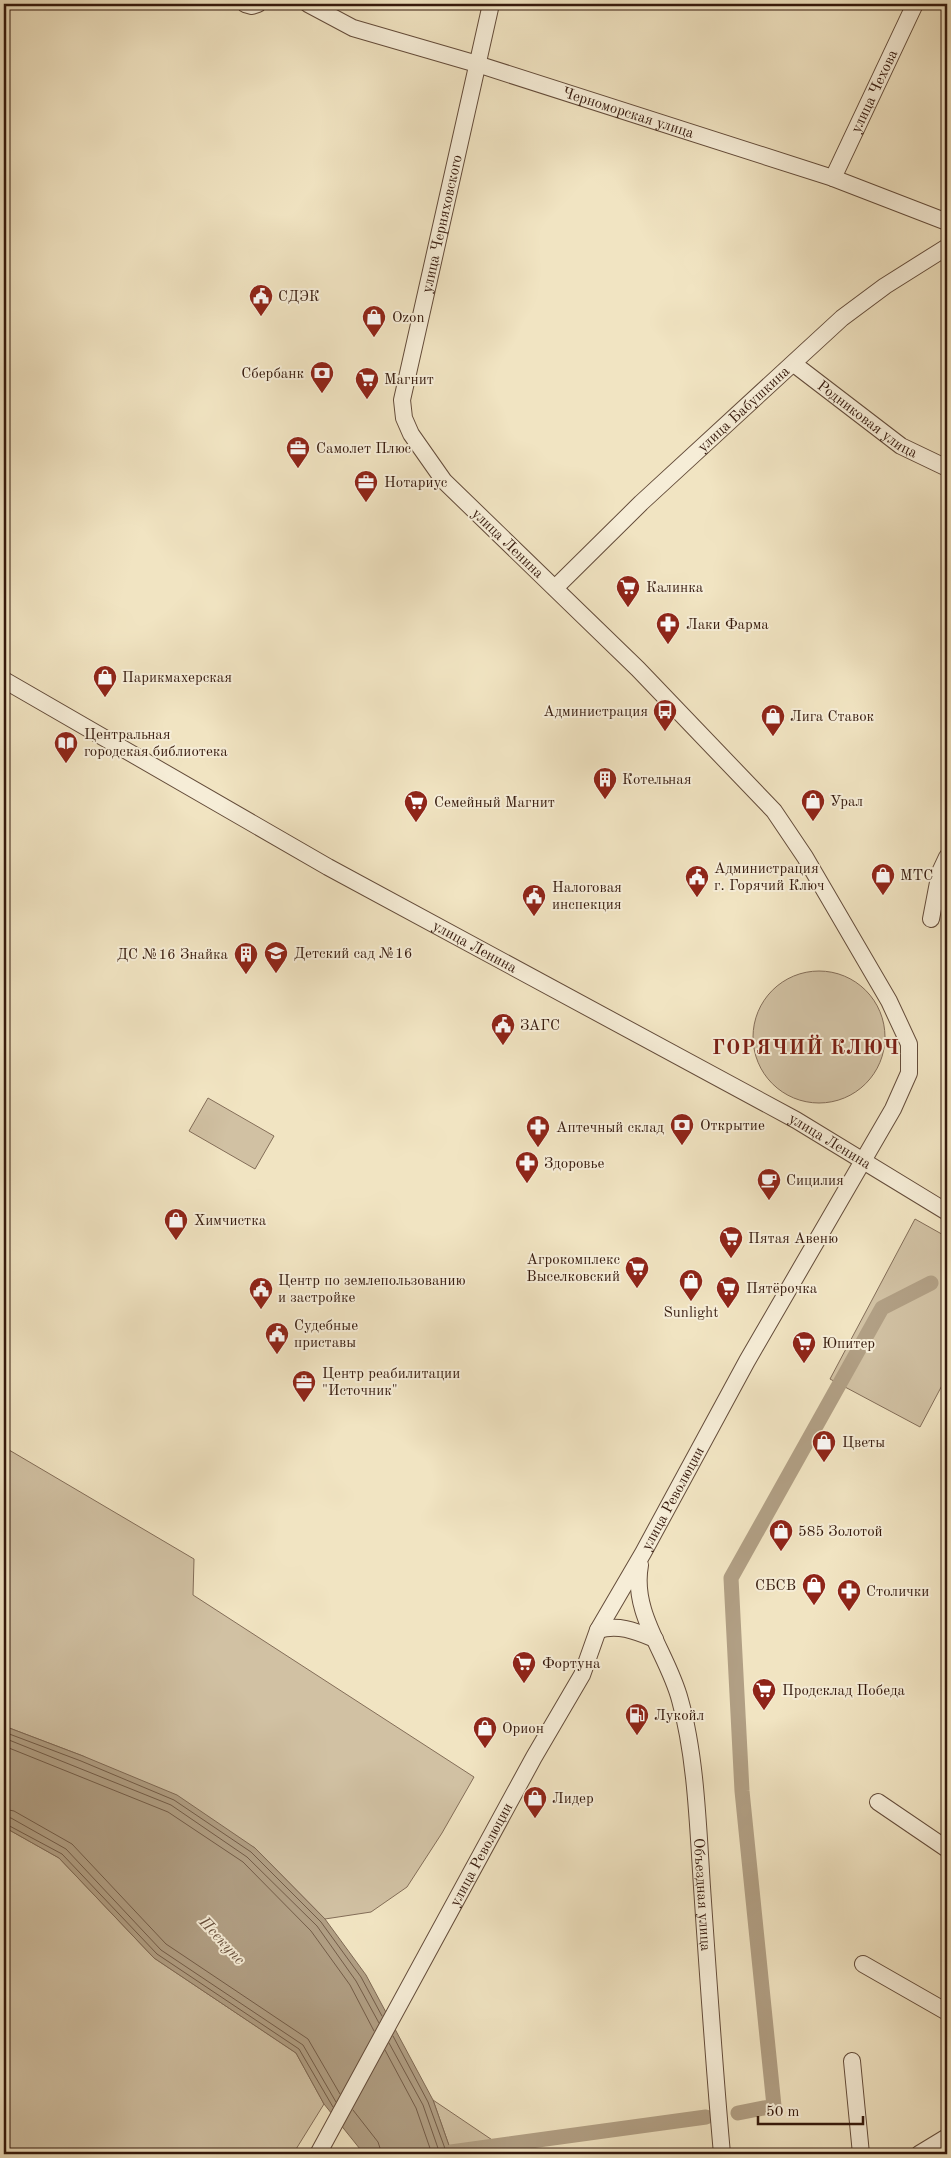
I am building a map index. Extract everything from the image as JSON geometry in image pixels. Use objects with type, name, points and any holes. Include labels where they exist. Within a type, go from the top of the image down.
[{"type":"street","points":[[245,4],[252,6],[258,4]]},
{"type":"street","name":"Черноморская улица","points":[[308,4],[353,28],[477,64],[833,178],[947,222]]},
{"type":"street","name":"улица Черняховского","points":[[416,442],[404,418],[402,400],[491,4]]},
{"type":"street","name":"улица Чехова","points":[[833,178],[915,4]]},
{"type":"street","name":"улица Бабушкина","points":[[555,588],[641,503],[842,318],[885,286],[947,247]]},
{"type":"street","name":"Родниковая улица","points":[[794,364],[901,446],[947,468]]},
{"type":"street","name":"улица Ленина","points":[[416,442],[444,481],[638,669],[774,811],[805,857],[889,1002],[909,1044]]},
{"type":"street","name":"улица Ленина","points":[[4,680],[328,868],[446,933],[656,1042],[796,1120],[947,1212]]},
{"type":"street","points":[[931,919],[940,872],[947,857]]},
{"type":"street","name":"улица Революции","points":[[318,2154],[534,1757],[582,1674],[598,1630],[643,1553],[747,1361],[893,1109],[909,1073],[909,1044]]},
{"type":"street","name":"Объездная улица","points":[[643,1553],[637,1584],[640,1602],[677,1687],[688,1745],[698,1830],[722,2154]]},
{"type":"street","points":[[598,1630],[611,1626],[625,1628],[655,1639]]},
{"type":"street","points":[[878,1802],[947,1849]]},
{"type":"street","points":[[863,1964],[947,2012]]},
{"type":"street","points":[[852,2061],[861,2154]]},
{"type":"street","points":[[919,2154],[947,2137]]},
{"type":"shaded area","points":[[819,971],[832,972],[844,976],[866,990],[880,1012],[884,1024],[884,1050],[880,1062],[866,1084],[844,1098],[832,1102],[819,1103],[806,1102],[794,1098],[772,1084],[758,1062],[754,1050],[753,1037],[754,1024],[758,1012],[772,990],[794,976],[806,972]]},
{"type":"shaded area","points":[[208,1098],[274,1136],[255,1169],[189,1131]]},
{"type":"shaded area","points":[[915,1219],[947,1237],[947,1376],[920,1427],[830,1379]]},
{"type":"shaded area","points":[[4,1447],[194,1559],[193,1595],[474,1777],[442,1833],[407,1887],[371,1912],[325,1919],[255,1848],[83,1756],[4,1726]]},
{"type":"shaded area","points":[[4,1827],[59,1858],[154,1958],[296,2053],[324,2104],[293,2154],[4,2154]]},
{"type":"shaded area","points":[[433,2100],[513,2154],[452,2154]]},
{"type":"water","name":"Псекупс","points":[[4,1726],[177,1795],[255,1848],[325,1919],[366,1975],[433,2100],[452,2154],[364,2154],[324,2104],[296,2053],[154,1958],[59,1858],[4,1827]]},
{"type":"waterway","points":[[738,2113],[774,2106],[742,1791],[731,1578],[882,1308],[931,1283]]},
{"type":"waterway","points":[[451,2152],[706,2117]]},
{"type":"place","name":"СДЭК","points":[[261,317]]},
{"type":"place","name":"Ozon","points":[[374,338]]},
{"type":"place","name":"Сбербанк","points":[[322,394]]},
{"type":"place","name":"Магнит","points":[[367,400]]},
{"type":"place","name":"Самолет Плюс","points":[[298,469]]},
{"type":"place","name":"Нотариус","points":[[366,503]]},
{"type":"place","name":"Калинка","points":[[628,608]]},
{"type":"place","name":"Лаки Фарма","points":[[668,645]]},
{"type":"place","name":"Парикмахерская","points":[[105,698]]},
{"type":"place","name":"Администрация","points":[[665,732]]},
{"type":"place","name":"Лига Ставок","points":[[773,737]]},
{"type":"place","name":"Центральная городская библиотека","points":[[66,764]]},
{"type":"place","name":"Котельная","points":[[605,800]]},
{"type":"place","name":"Урал","points":[[813,822]]},
{"type":"place","name":"Семейный Магнит","points":[[416,823]]},
{"type":"place","name":"МТС","points":[[883,896]]},
{"type":"place","name":"Администрация г. Горячий Ключ","points":[[697,898]]},
{"type":"place","name":"Налоговая инспекция","points":[[534,917]]},
{"type":"place","name":"Детский сад №16","points":[[276,974]]},
{"type":"place","name":"ДС №16 Знайка","points":[[246,975]]},
{"type":"place","name":"ЗАГС","points":[[503,1046]]},
{"type":"place","name":"Открытие","points":[[682,1146]]},
{"type":"place","name":"Аптечный склад","points":[[538,1148]]},
{"type":"place","name":"Здоровье","points":[[527,1184]]},
{"type":"place","name":"Сицилия","points":[[769,1201]]},
{"type":"place","name":"Химчистка","points":[[176,1241]]},
{"type":"place","name":"Пятая Авеню","points":[[731,1259]]},
{"type":"place","name":"Агрокомплекс Выселковский","points":[[637,1289]]},
{"type":"place","name":"Sunlight","points":[[691,1302]]},
{"type":"place","name":"Пятёрочка","points":[[728,1309]]},
{"type":"place","name":"Центр по землепользованию и застройке","points":[[261,1310]]},
{"type":"place","name":"Судебные приставы","points":[[277,1355]]},
{"type":"place","name":"Юпитер","points":[[804,1364]]},
{"type":"place","name":"Центр реабилитации \"Источник\"","points":[[304,1403]]},
{"type":"place","name":"Цветы","points":[[824,1463]]},
{"type":"place","name":"585 Золотой","points":[[781,1552]]},
{"type":"place","name":"СБСВ","points":[[814,1606]]},
{"type":"place","name":"Столички","points":[[849,1612]]},
{"type":"place","name":"Фортуна","points":[[524,1684]]},
{"type":"place","name":"Продсклад Победа","points":[[764,1711]]},
{"type":"place","name":"Лукойл","points":[[637,1736]]},
{"type":"place","name":"Орион","points":[[485,1749]]},
{"type":"place","name":"Лидер","points":[[535,1819]]},
{"type":"district","name":"ГОРЯЧИЙ КЛЮЧ","points":[[806,1047]]}]
